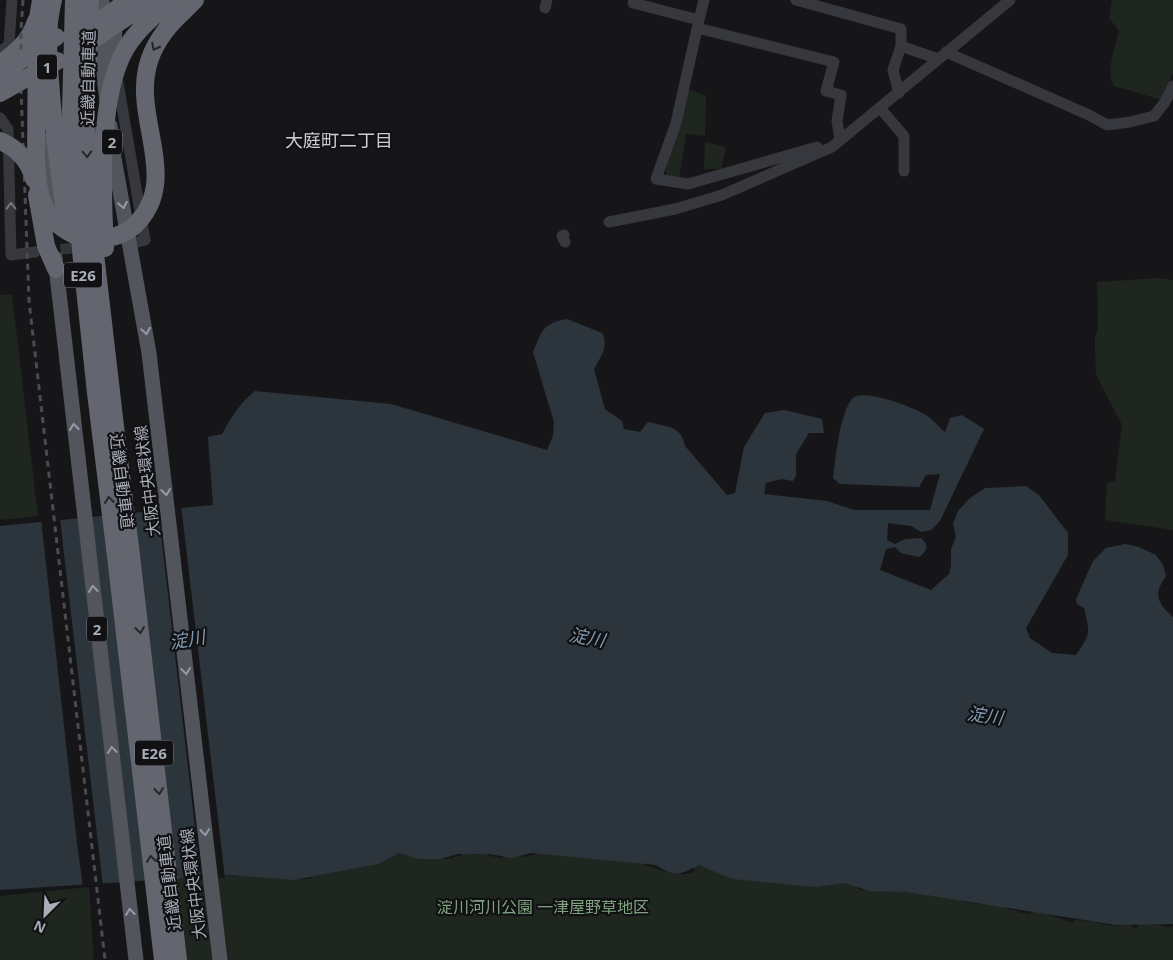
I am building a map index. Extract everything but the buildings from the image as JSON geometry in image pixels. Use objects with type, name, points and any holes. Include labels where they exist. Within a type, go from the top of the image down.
[{"type":"highway","points":[[40,0],[36,176],[40,196],[47,211],[57,224],[73,234],[96,239],[114,236],[127,231],[138,222],[148,209],[155,190],[156,175],[145,108],[146,70],[154,48],[165,30],[195,0]]},
{"type":"highway","name":"1","points":[[0,64],[17,51],[34,29],[40,0]]},
{"type":"highway","points":[[46,0],[46,86],[49,154]]},
{"type":"highway","points":[[53,0],[48,23],[48,49],[58,165],[76,293],[96,393]]},
{"type":"highway","name":"近畿自動車道","points":[[74,0],[72,155],[79,245],[163,960]]},
{"type":"highway","name":"1","points":[[0,70],[89,0]]},
{"type":"highway","name":"近畿自動車道","points":[[89,0],[86,109],[89,202],[178,960]]},
{"type":"highway","points":[[82,26],[108,0]]},
{"type":"highway","points":[[82,26],[129,0]]},
{"type":"highway","name":"1","points":[[0,93],[94,40],[152,0]]},
{"type":"highway","points":[[124,494],[124,451],[104,238],[103,172],[106,125],[114,77],[126,48],[132,38],[148,21],[175,0]]},
{"type":"highway","name":"1","points":[[0,74],[82,26]]},
{"type":"highway","name":"1","points":[[0,89],[82,26]]},
{"type":"highway","points":[[0,140],[12,146],[41,179],[44,238],[56,269]]},
{"type":"main road","points":[[41,179],[49,154],[58,0]]},
{"type":"main road","points":[[41,179],[72,125],[78,107],[83,0]]},
{"type":"main road","name":"大阪中央環状線","points":[[102,0],[102,61],[114,158],[138,282],[149,353],[220,960]]},
{"type":"main road","points":[[114,158],[116,0]]},
{"type":"main road","name":"2","points":[[56,269],[136,960]]},
{"type":"street","points":[[0,52],[9,45],[12,0]]},
{"type":"street","points":[[634,0],[633,3],[698,24],[834,62],[826,91],[841,94],[838,121],[840,140]]},
{"type":"street","points":[[704,0],[676,123],[656,180],[688,184],[840,140]]},
{"type":"street","points":[[609,222],[675,209],[722,195],[832,147],[1010,0]]},
{"type":"street","points":[[802,1],[838,6],[901,29],[901,46],[893,70],[899,92]]},
{"type":"street","points":[[901,46],[942,56],[1089,115],[1107,125],[1154,116],[1169,103],[1173,86]]},
{"type":"street","points":[[114,61],[141,241]]},
{"type":"street","points":[[880,108],[904,136],[904,171]]},
{"type":"street","points":[[0,118],[8,129],[5,176],[11,255],[35,252]]},
{"type":"green space","points":[[1112,0],[1173,0],[1173,73],[1162,100],[1114,86],[1111,80],[1113,52],[1119,31],[1109,18]]},
{"type":"green space","points":[[687,89],[706,96],[705,136],[686,134],[679,180],[666,177],[666,168]]},
{"type":"green space","points":[[705,142],[726,147],[721,169],[704,169]]},
{"type":"green space","points":[[1159,278],[1173,280],[1173,530],[1105,520],[1107,483],[1115,481],[1122,425],[1096,375],[1097,282]]},
{"type":"green space","points":[[12,294],[38,516],[0,520],[0,295]]},
{"type":"green space","name":"淀川河川公園 一津屋野草地区","points":[[466,850],[478,855],[485,852],[490,856],[503,858],[503,850],[522,857],[542,853],[639,862],[659,870],[681,874],[695,872],[693,865],[849,881],[862,891],[868,885],[925,891],[928,896],[940,896],[975,904],[1002,903],[1009,910],[1030,914],[1033,910],[1047,908],[1049,915],[1073,923],[1075,920],[1116,926],[1130,925],[1135,929],[1142,922],[1166,927],[1173,926],[1173,960],[170,960],[159,880],[240,875],[310,879],[317,870],[400,851],[418,859],[440,859],[462,855]]},
{"type":"green space","points":[[89,887],[94,960],[0,960],[0,896]]},
{"type":"water","name":"淀川","points":[[567,319],[602,333],[605,343],[594,369],[605,409],[622,421],[624,429],[640,432],[648,422],[677,430],[685,446],[727,495],[735,493],[744,447],[765,413],[784,410],[822,419],[824,433],[809,433],[796,454],[796,476],[793,481],[782,479],[766,483],[764,494],[827,501],[854,510],[930,510],[940,474],[926,475],[919,487],[840,484],[833,478],[837,448],[844,415],[852,399],[857,396],[866,395],[899,403],[927,416],[945,432],[950,418],[962,415],[984,429],[940,521],[931,530],[921,532],[911,526],[888,523],[887,540],[895,544],[905,539],[921,538],[926,546],[924,552],[919,557],[901,553],[895,547],[886,549],[880,570],[931,590],[949,574],[951,549],[956,537],[953,524],[958,511],[970,498],[985,488],[1026,486],[1039,495],[1068,533],[1068,555],[1026,628],[1030,638],[1052,653],[1076,655],[1087,637],[1088,628],[1084,608],[1077,604],[1076,599],[1093,561],[1106,548],[1125,544],[1139,547],[1156,555],[1163,565],[1166,576],[1159,588],[1160,603],[1173,617],[1173,924],[1116,925],[906,892],[869,891],[845,883],[815,887],[732,879],[699,865],[678,874],[668,872],[656,865],[531,853],[512,858],[490,854],[458,854],[440,859],[418,859],[399,853],[378,864],[293,880],[233,875],[0,890],[0,526],[213,505],[208,437],[222,434],[236,411],[255,391],[391,404],[547,450],[553,436],[554,422],[533,352],[544,329],[552,323]]},
{"type":"pier","points":[[181,505],[225,878],[201,879],[158,508]]},
{"type":"pier","points":[[60,517],[103,886],[83,887],[77,843],[41,519]]},
{"type":"tunnel","points":[[44,251],[85,247]]},
{"type":"railway","points":[[23,0],[21,89],[29,301],[105,960]]},
{"type":"district","name":"大庭町二丁目","points":[[339,140]]}]
